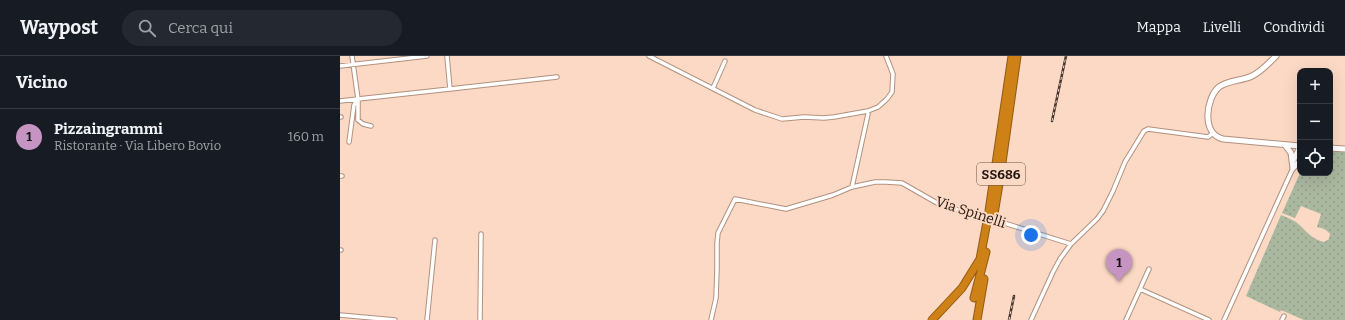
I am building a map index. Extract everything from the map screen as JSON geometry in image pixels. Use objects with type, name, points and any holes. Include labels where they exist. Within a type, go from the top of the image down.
[{"type":"highway","name":"SS686","points":[[1011,86],[1012,56]]},
{"type":"highway","name":"SS686","points":[[974,298],[995,208],[1011,86],[1017,56]]},
{"type":"highway","name":"SS686","points":[[932,320],[962,288],[982,260]]},
{"type":"highway","name":"SS686","points":[[977,320],[986,269],[982,260]]},
{"type":"street","points":[[352,56],[358,99],[358,120],[363,124],[371,126]]},
{"type":"street","points":[[340,66],[427,56]]},
{"type":"street","points":[[447,56],[450,89]]},
{"type":"street","points":[[649,56],[755,110],[782,119],[804,117],[824,118],[868,112],[881,106],[892,92],[893,74],[886,56]]},
{"type":"street","points":[[1276,56],[1254,76],[1223,84],[1218,88],[1211,100],[1208,114],[1208,126],[1212,134],[1217,138],[1297,146]]},
{"type":"street","points":[[713,88],[725,61]]},
{"type":"street","points":[[340,102],[557,77]]},
{"type":"street","points":[[349,142],[354,105],[358,99]]},
{"type":"street","points":[[852,187],[868,112]]},
{"type":"street","points":[[1031,320],[1053,272],[1071,244],[1103,212],[1125,162],[1145,130],[1208,137],[1212,134]]},
{"type":"street","points":[[1224,320],[1295,164],[1291,153],[1285,145]]},
{"type":"street","points":[[1333,148],[1345,149]]},
{"type":"street","name":"Via Spinelli","points":[[711,320],[716,298],[716,243],[718,233],[735,199],[786,209],[833,195],[852,187],[875,182],[902,183],[937,203],[1071,244]]},
{"type":"street","points":[[480,320],[481,234]]},
{"type":"street","points":[[427,320],[435,240]]},
{"type":"street","points":[[1126,320],[1149,269]]},
{"type":"street","points":[[1140,289],[1209,320]]},
{"type":"street","points":[[340,315],[395,320]]},
{"type":"street","points":[[1282,320],[1284,316]]},
{"type":"green space","points":[[1333,150],[1345,152],[1345,320],[1304,320],[1281,310],[1280,312],[1246,296],[1281,215],[1296,222],[1309,234],[1320,241],[1324,242],[1329,239],[1330,234],[1328,232],[1317,227],[1321,214],[1301,206],[1295,218],[1282,213],[1299,176],[1333,176]]},
{"type":"railway","points":[[1052,121],[1066,56]]},
{"type":"railway","points":[[1009,320],[1014,296]]},
{"type":"place","name":"Pizzaingrammi","points":[[1119,282]]}]
